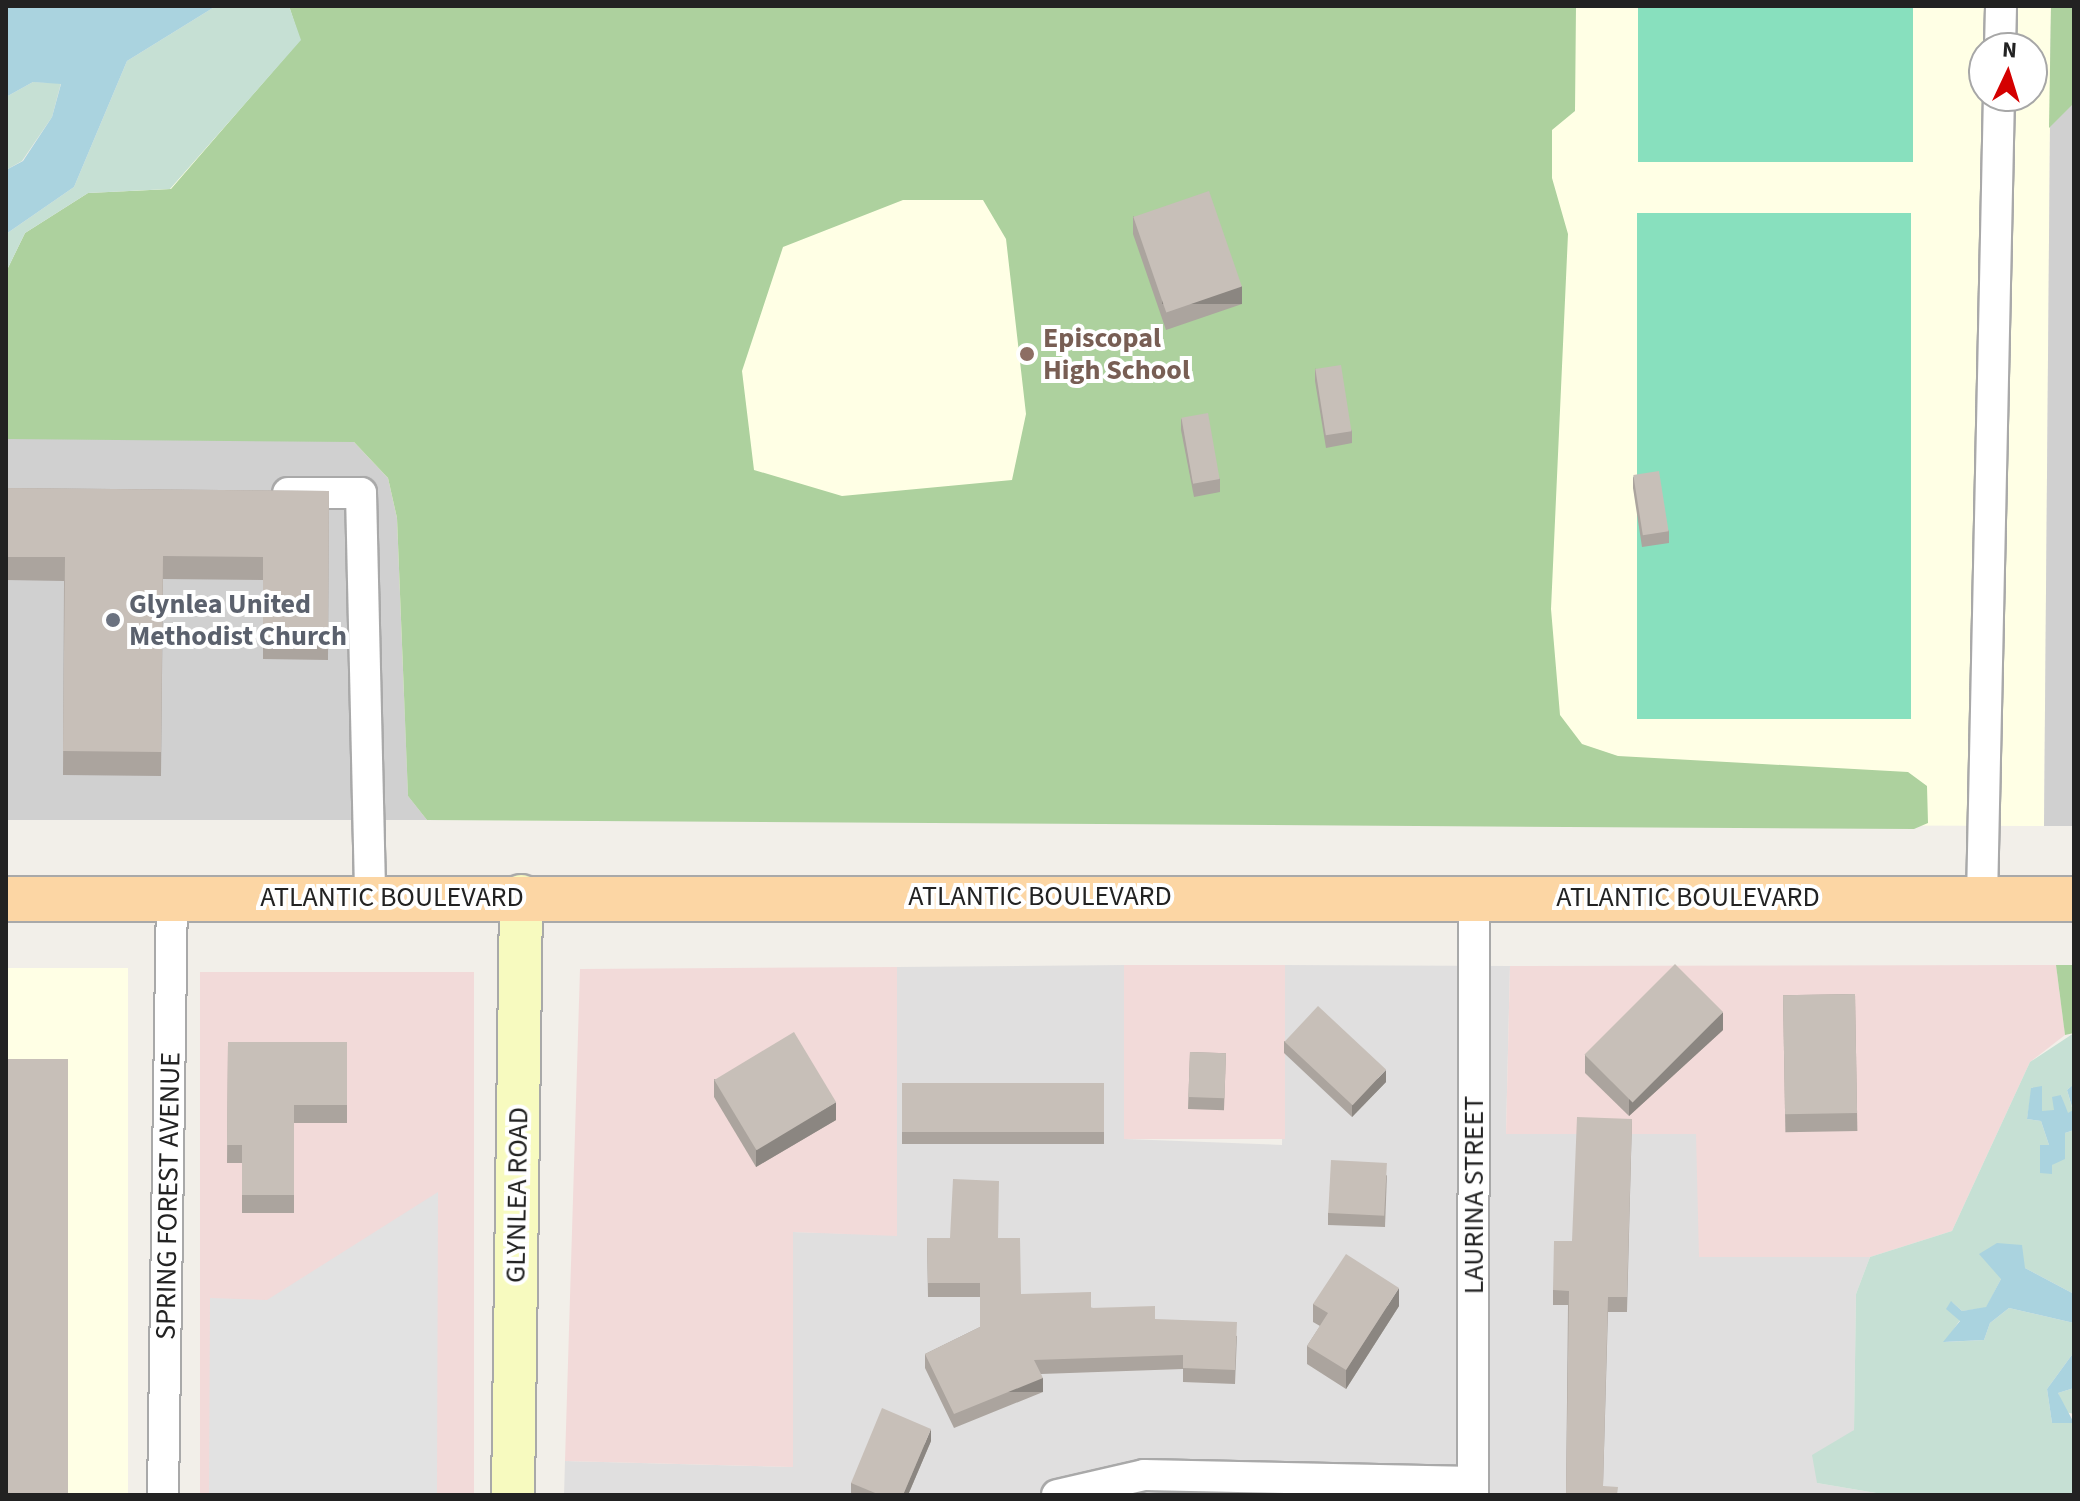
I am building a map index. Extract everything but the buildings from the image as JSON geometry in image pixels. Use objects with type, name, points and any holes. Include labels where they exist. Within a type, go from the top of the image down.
[{"type":"main road","name":"ATLANTIC BOULEVARD","points":[[6,899],[1474,896],[2074,899]]},
{"type":"street","points":[[2000,32],[2001,6]]},
{"type":"street","points":[[1982,899],[1999,112]]},
{"type":"street","points":[[252,493],[361,493],[370,898]]},
{"type":"street","name":"GLYNLEA ROAD","points":[[513,1495],[521,896]]},
{"type":"street","name":"LAURINA STREET","points":[[1473,1488],[1474,896]]},
{"type":"street","name":"SPRING FOREST AVENUE","points":[[163,1495],[172,898]]},
{"type":"street","points":[[1057,1495],[1144,1475],[1473,1488]]},
{"type":"shaded area","points":[[216,6],[289,6],[301,40],[170,189],[88,193],[25,233],[6,272],[6,234],[74,187],[127,61]]},
{"type":"shaded area","name":"Episcopal High School","points":[[289,6],[2051,6],[2044,826],[427,820],[354,442],[6,439],[6,272],[225,120],[300,40]]},
{"type":"shaded area","points":[[2051,6],[2074,6],[2074,826],[2044,826]]},
{"type":"shaded area","points":[[33,82],[61,83],[52,117],[22,161],[6,170],[6,97]]},
{"type":"shaded area","points":[[311,436],[354,442],[388,478],[397,518],[408,796],[427,820],[6,820],[6,439]]},
{"type":"shaded area","points":[[1124,965],[1126,1139],[1282,1145],[1285,965],[1510,966],[1506,1134],[1697,1134],[1700,1257],[1870,1257],[1856,1294],[1854,1430],[1817,1483],[1888,1495],[564,1495],[565,1461],[793,1467],[793,1232],[897,1235],[897,967]]},
{"type":"shaded area","points":[[1124,965],[1285,965],[1285,1139],[1124,1139]]},
{"type":"shaded area","points":[[2056,965],[2065,1035],[2030,1062],[1952,1231],[1870,1257],[1699,1257],[1696,1134],[1506,1134],[1510,966]]},
{"type":"shaded area","points":[[897,967],[897,1236],[793,1232],[793,1467],[565,1461],[580,969]]},
{"type":"shaded area","points":[[6,968],[128,968],[128,1495],[6,1495]]},
{"type":"shaded area","points":[[200,972],[474,972],[474,1495],[200,1495]]},
{"type":"shaded area","points":[[2074,1033],[2074,1084],[2067,1090],[2073,1111],[2067,1114],[2061,1095],[2055,1111],[2042,1111],[2032,1087],[2027,1119],[2041,1121],[2049,1145],[2040,1145],[2052,1165],[2065,1133],[2074,1130],[2074,1294],[2025,1268],[2001,1279],[1986,1308],[1962,1311],[1952,1302],[1960,1320],[1945,1342],[1984,1340],[1990,1323],[2009,1308],[2074,1323],[2074,1352],[2047,1389],[2052,1423],[2074,1423],[2074,1495],[1888,1495],[1817,1483],[1812,1455],[1854,1430],[1856,1294],[1870,1257],[1952,1231],[2030,1062]]},
{"type":"shaded area","points":[[438,1192],[437,1495],[209,1494],[210,1298],[267,1300]]},
{"type":"shaded area","points":[[2074,1388],[2074,1414],[2065,1412],[2058,1393]]},
{"type":"green space","name":"Episcopal High School","points":[[289,6],[1576,6],[1575,111],[1552,130],[1552,178],[1568,234],[1551,609],[1560,715],[1582,744],[1618,756],[1908,772],[1927,786],[1928,823],[1914,829],[427,820],[408,796],[397,518],[388,478],[354,442],[6,439],[6,272],[25,233],[88,193],[171,189],[300,40]],"holes":[[[903,200],[983,200],[1006,239],[1026,414],[1012,480],[842,496],[754,470],[742,371],[783,247]]]},
{"type":"green space","points":[[1638,6],[1913,6],[1913,162],[1638,162]]},
{"type":"green space","points":[[2051,6],[2074,6],[2074,103],[2049,128]]},
{"type":"green space","points":[[1637,213],[1911,213],[1911,719],[1637,719]]},
{"type":"green space","points":[[2056,965],[2074,965],[2074,1033],[2065,1035]]},
{"type":"water","points":[[6,6],[216,6],[127,61],[74,187],[6,234],[6,170],[23,161],[52,117],[61,84],[33,82],[6,97]]},
{"type":"water","points":[[2074,1084],[2074,1130],[2065,1133],[2065,1159],[2052,1165],[2052,1174],[2040,1173],[2040,1145],[2049,1145],[2041,1121],[2027,1119],[2031,1088],[2042,1086],[2042,1111],[2054,1110],[2052,1097],[2061,1095],[2068,1113],[2073,1110],[2067,1090]]},
{"type":"water","points":[[1997,1243],[2022,1245],[2025,1268],[2074,1294],[2074,1323],[2009,1308],[1990,1323],[1984,1340],[1943,1342],[1960,1321],[1946,1309],[1951,1301],[1962,1311],[1986,1307],[2001,1279],[1979,1254]]},
{"type":"water","points":[[2074,1352],[2074,1388],[2058,1393],[2074,1423],[2052,1423],[2047,1389]]},
{"type":"place","name":"Episcopal High School","points":[[1027,354]]},
{"type":"place","name":"Glynlea United Methodist Church","points":[[113,620]]}]
